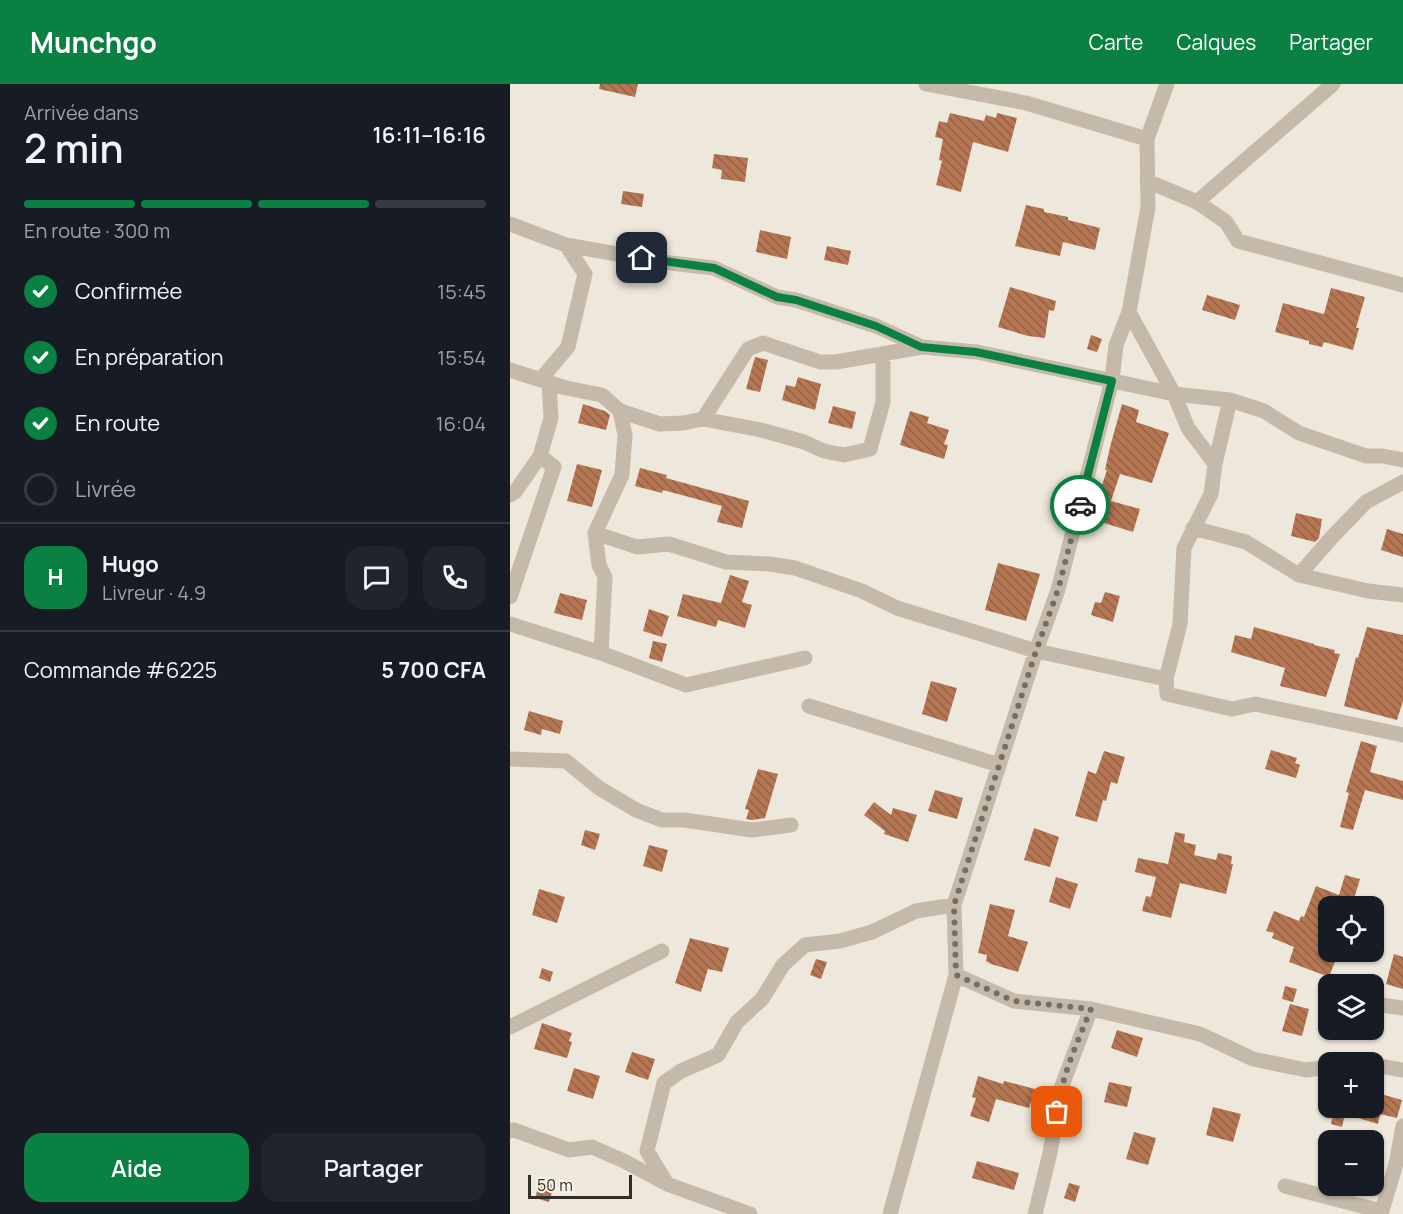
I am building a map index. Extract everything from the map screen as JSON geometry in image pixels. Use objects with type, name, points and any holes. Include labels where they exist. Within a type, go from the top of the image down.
[{"type":"street","points":[[926,84],[1026,103],[1147,139]]},
{"type":"street","points":[[890,1214],[956,975],[954,905],[1058,590],[1112,381],[1116,345],[1129,312],[1148,207],[1147,139],[1167,84]]},
{"type":"street","points":[[1197,202],[1333,84]]},
{"type":"street","points":[[1147,181],[1197,202],[1226,222],[1238,241],[1403,285]]},
{"type":"street","points":[[510,224],[566,245],[662,262],[714,268],[777,297],[796,300],[876,326],[921,347]]},
{"type":"street","points":[[510,495],[515,492],[540,456],[551,418],[544,381],[568,347],[585,274],[566,245]]},
{"type":"street","points":[[1129,312],[1174,394],[1188,428],[1215,464]]},
{"type":"street","points":[[703,419],[748,349],[763,343],[820,362],[836,362],[921,347],[976,352],[1174,394],[1230,400],[1264,411],[1299,433],[1366,456],[1403,460]]},
{"type":"street","points":[[510,370],[602,395],[620,411],[660,424],[703,419],[761,430],[844,456],[870,449],[883,402],[883,354]]},
{"type":"street","points":[[1230,400],[1215,464],[1211,494],[1184,548],[1180,624],[1166,679],[1167,694],[1232,709],[1255,704],[1403,735]]},
{"type":"street","points":[[601,653],[605,577],[599,565],[594,533],[622,475],[625,435],[620,411]]},
{"type":"street","points":[[510,597],[554,467],[540,456]]},
{"type":"street","points":[[1299,575],[1366,502],[1403,482]]},
{"type":"street","points":[[1193,528],[1246,542],[1299,575],[1368,591],[1403,595]]},
{"type":"street","points":[[594,533],[637,547],[669,544],[726,562],[770,564],[795,568],[862,591],[897,608],[1036,651],[1166,679]]},
{"type":"street","points":[[510,624],[601,653],[686,685],[805,658]]},
{"type":"street","points":[[809,706],[999,765]]},
{"type":"street","points":[[510,759],[566,761],[599,788],[636,810],[663,820],[684,820],[752,830],[791,825]]},
{"type":"street","points":[[667,1184],[647,1151],[664,1083],[681,1071],[718,1055],[737,1022],[762,999],[783,965],[805,945],[840,941],[872,932],[916,911],[954,905]]},
{"type":"street","points":[[510,1027],[662,951]]},
{"type":"street","points":[[956,975],[1014,1001],[1091,1009],[1200,1034],[1253,1059],[1305,1070],[1318,1068]]},
{"type":"street","points":[[1384,1005],[1403,1008]]},
{"type":"street","points":[[1040,1211],[1043,1179],[1050,1153],[1060,1091],[1091,1009]]},
{"type":"street","points":[[1384,1067],[1403,1070]]},
{"type":"street","points":[[1285,1186],[1381,1213],[1396,1164],[1403,1126]]},
{"type":"street","points":[[511,1131],[569,1150],[592,1147],[667,1184],[750,1214]]},
{"type":"building","points":[[600,84],[638,84],[635,97],[599,89]]},
{"type":"building","points":[[950,113],[984,121],[986,115],[996,118],[997,113],[1017,118],[1008,152],[973,142],[961,192],[936,185],[942,161],[939,160],[943,139],[935,137],[939,121],[947,123]]},
{"type":"building","points":[[714,154],[748,158],[745,182],[721,179],[722,170],[712,168]]},
{"type":"building","points":[[623,191],[644,194],[642,207],[621,204]]},
{"type":"building","points":[[1026,205],[1068,217],[1068,220],[1100,228],[1095,250],[1063,242],[1060,256],[1015,246]]},
{"type":"building","points":[[760,230],[791,237],[787,259],[756,252]]},
{"type":"building","points":[[827,246],[851,251],[848,265],[824,260]]},
{"type":"building","points":[[1010,287],[1056,301],[1054,311],[1049,310],[1045,338],[1028,336],[998,327]]},
{"type":"building","points":[[1331,288],[1365,297],[1356,328],[1359,328],[1353,350],[1324,342],[1322,347],[1309,344],[1309,341],[1275,332],[1283,303],[1324,314]]},
{"type":"building","points":[[1207,295],[1240,305],[1235,320],[1202,310]]},
{"type":"building","points":[[1091,335],[1102,339],[1097,352],[1087,349]]},
{"type":"building","points":[[755,357],[768,360],[760,392],[746,389]]},
{"type":"building","points":[[798,377],[821,384],[815,410],[782,400],[786,385],[795,387]]},
{"type":"building","points":[[583,404],[605,411],[610,415],[606,430],[578,423]]},
{"type":"building","points":[[1122,404],[1139,410],[1136,422],[1169,433],[1152,483],[1120,474],[1111,501],[1140,509],[1133,532],[1091,519],[1107,470],[1105,470],[1110,447]]},
{"type":"building","points":[[833,406],[856,412],[852,429],[828,423]]},
{"type":"building","points":[[910,411],[929,417],[927,423],[949,430],[944,444],[948,445],[944,459],[900,445]]},
{"type":"building","points":[[577,464],[602,470],[592,507],[567,501]]},
{"type":"building","points":[[640,468],[667,475],[666,478],[749,501],[742,528],[717,522],[722,506],[663,490],[662,493],[635,486]]},
{"type":"building","points":[[1296,513],[1322,519],[1319,538],[1315,542],[1291,536]]},
{"type":"building","points":[[1387,529],[1403,534],[1403,557],[1381,550]]},
{"type":"building","points":[[998,563],[1040,574],[1026,621],[985,610]]},
{"type":"building","points":[[730,575],[749,581],[742,602],[752,605],[745,628],[718,620],[716,627],[677,616],[683,594],[721,603]]},
{"type":"building","points":[[1105,592],[1120,596],[1113,622],[1091,615],[1095,602],[1101,603]]},
{"type":"building","points":[[560,593],[587,600],[582,620],[554,613]]},
{"type":"building","points":[[649,609],[669,616],[662,637],[643,631]]},
{"type":"building","points":[[1254,627],[1335,650],[1334,653],[1340,654],[1326,697],[1280,686],[1285,668],[1231,652],[1235,635],[1251,639]]},
{"type":"building","points":[[1367,627],[1403,635],[1403,701],[1397,720],[1344,706],[1356,657],[1358,658]]},
{"type":"building","points":[[653,641],[667,644],[662,662],[649,658]]},
{"type":"building","points":[[931,681],[957,688],[947,722],[922,714]]},
{"type":"building","points":[[529,711],[563,721],[560,734],[542,729],[541,735],[524,730]]},
{"type":"building","points":[[1361,741],[1377,746],[1370,772],[1403,781],[1403,800],[1365,790],[1353,830],[1340,827],[1349,793],[1346,792]]},
{"type":"building","points":[[1271,750],[1297,758],[1295,763],[1300,765],[1296,778],[1265,769]]},
{"type":"building","points":[[1104,751],[1125,757],[1117,784],[1111,782],[1097,822],[1075,816],[1088,771],[1096,774]]},
{"type":"building","points":[[758,769],[778,774],[765,818],[746,819],[749,810],[745,809]]},
{"type":"building","points":[[935,790],[963,798],[957,819],[928,811]]},
{"type":"building","points":[[874,802],[891,815],[893,808],[917,815],[908,842],[884,834],[885,831],[864,815]]},
{"type":"building","points":[[1034,828],[1059,837],[1050,867],[1024,860]]},
{"type":"building","points":[[585,830],[600,834],[595,850],[581,845]]},
{"type":"building","points":[[1175,832],[1185,834],[1184,842],[1196,845],[1194,855],[1216,860],[1218,853],[1232,856],[1231,864],[1233,864],[1226,894],[1180,883],[1171,918],[1142,911],[1146,896],[1151,897],[1156,877],[1135,872],[1138,858],[1168,864]]},
{"type":"building","points":[[649,845],[668,850],[662,872],[643,866]]},
{"type":"building","points":[[1345,875],[1360,879],[1355,896],[1318,896],[1318,962],[1335,962],[1330,974],[1321,974],[1289,962],[1294,947],[1272,938],[1274,933],[1266,931],[1274,911],[1299,921],[1301,916],[1304,917],[1316,886],[1339,895]]},
{"type":"building","points":[[1056,877],[1078,884],[1070,909],[1049,902]]},
{"type":"building","points":[[539,889],[565,897],[557,923],[532,915]]},
{"type":"building","points":[[990,904],[1015,910],[1008,936],[1028,942],[1018,972],[991,964],[986,961],[987,955],[978,953]]},
{"type":"building","points":[[690,938],[729,948],[722,972],[708,969],[701,992],[675,983]]},
{"type":"building","points":[[1394,954],[1403,957],[1403,989],[1386,984]]},
{"type":"building","points":[[816,959],[827,962],[821,979],[810,975]]},
{"type":"building","points":[[542,968],[553,972],[550,982],[539,978]]},
{"type":"building","points":[[1285,986],[1297,989],[1293,1002],[1282,999]]},
{"type":"building","points":[[1290,1004],[1309,1009],[1302,1036],[1282,1031]]},
{"type":"building","points":[[542,1023],[572,1033],[567,1058],[534,1049]]},
{"type":"building","points":[[1117,1030],[1143,1038],[1137,1057],[1111,1048]]},
{"type":"building","points":[[632,1052],[655,1059],[648,1080],[625,1072]]},
{"type":"building","points":[[574,1068],[600,1076],[593,1099],[567,1091]]},
{"type":"building","points":[[978,1076],[1003,1084],[1004,1081],[1035,1089],[1029,1108],[996,1099],[989,1122],[970,1116],[976,1098],[972,1097]]},
{"type":"building","points":[[1109,1082],[1132,1087],[1127,1107],[1104,1102]]},
{"type":"building","points":[[1384,1095],[1402,1100],[1397,1118],[1384,1115]]},
{"type":"building","points":[[1213,1107],[1241,1114],[1233,1142],[1206,1135]]},
{"type":"building","points":[[1332,1118],[1344,1118],[1342,1127],[1331,1124]]},
{"type":"building","points":[[1358,1118],[1379,1118],[1378,1124]]},
{"type":"building","points":[[1134,1132],[1156,1138],[1148,1165],[1126,1159]]},
{"type":"building","points":[[977,1161],[1019,1173],[1014,1190],[972,1178]]},
{"type":"building","points":[[540,1181],[554,1185],[549,1202],[535,1198]]},
{"type":"building","points":[[1069,1183],[1080,1186],[1075,1202],[1064,1198]]},
{"type":"way so far","points":[[1057,1112],[1060,1091],[1067,1069],[1091,1009],[1014,1001],[956,975],[954,905],[1058,590],[1080,505]]},
{"type":"route","points":[[642,258],[714,268],[777,297],[796,300],[876,326],[921,347],[976,352],[1112,381],[1080,505]]}]
